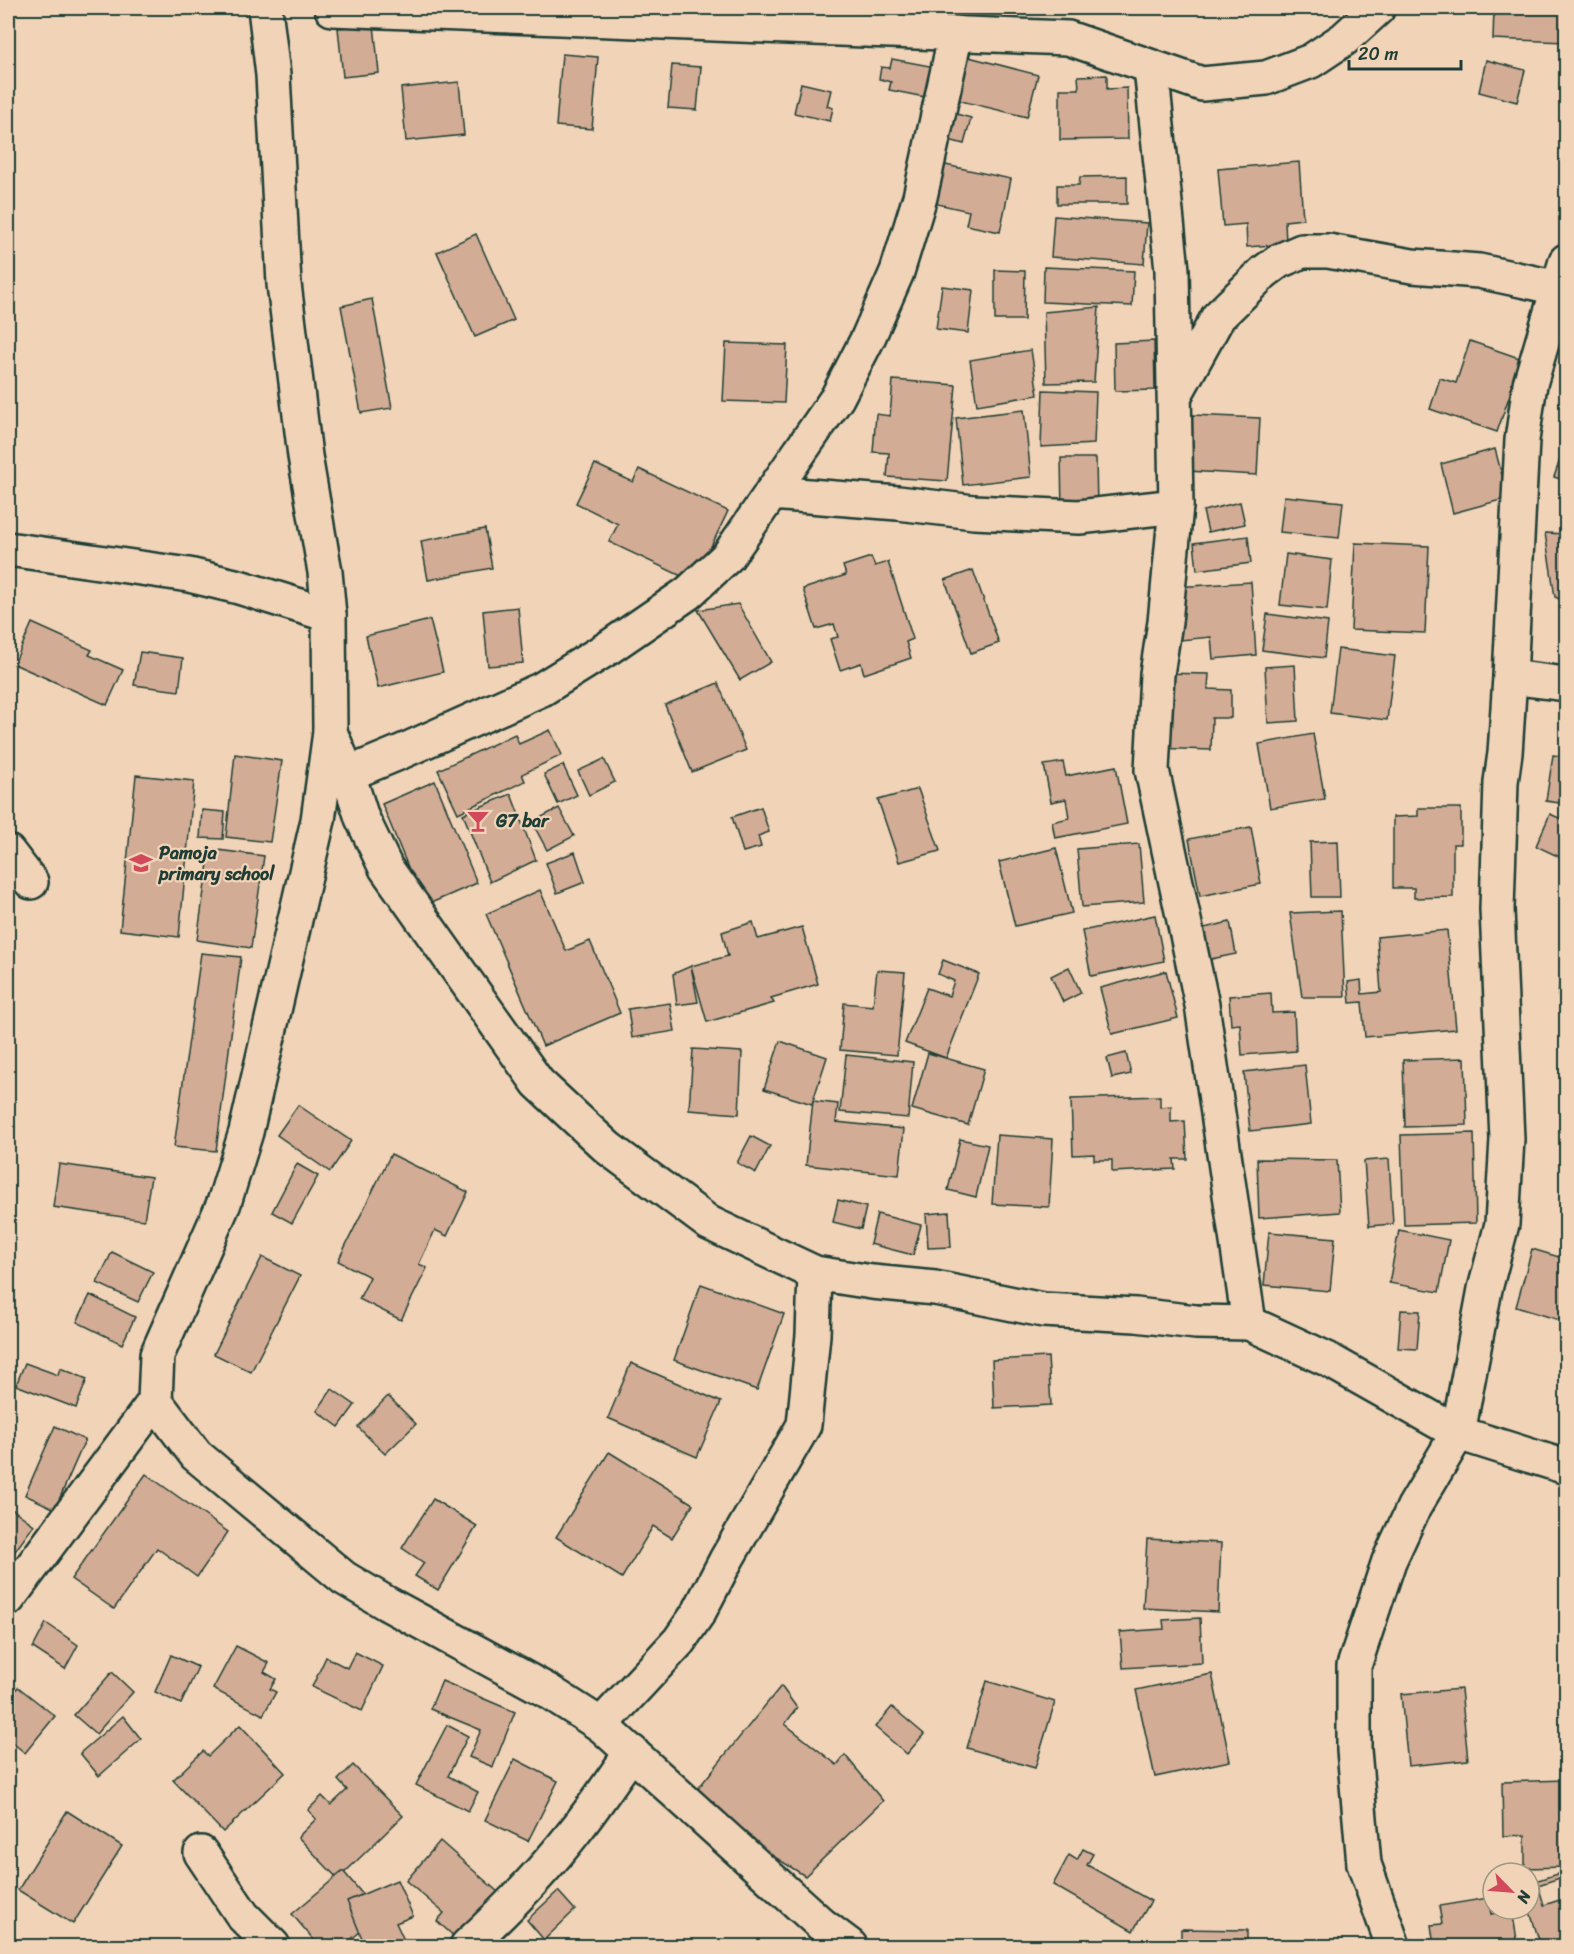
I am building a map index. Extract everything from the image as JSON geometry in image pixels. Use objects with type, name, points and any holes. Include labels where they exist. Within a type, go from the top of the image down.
[{"type":"street","points":[[8,1599],[155,1401],[157,1355],[224,1203],[246,1132],[318,820],[330,732],[329,615],[325,572],[305,456],[284,284],[273,75],[265,8]]},
{"type":"street","points":[[333,9],[698,15],[818,27],[904,20],[956,33],[1068,38],[1202,84],[1266,78],[1311,61],[1344,39],[1378,8]]},
{"type":"street","points":[[348,774],[542,689],[608,648],[688,593],[728,555],[837,398],[868,338],[897,272],[920,196],[956,33]]},
{"type":"street","points":[[1151,68],[1172,270],[1176,506],[1165,622],[1157,674],[1152,770],[1202,1005],[1249,1323]]},
{"type":"street","points":[[1175,395],[1218,317],[1264,272],[1280,261],[1302,251],[1328,251],[1412,266],[1562,275],[1530,384],[1522,440],[1497,909],[1507,1139],[1502,1224],[1485,1289],[1458,1433],[1414,1507],[1389,1561],[1354,1666],[1354,1750],[1364,1864],[1393,1947]]},
{"type":"street","points":[[771,493],[898,503],[974,512],[1079,518],[1176,506]]},
{"type":"street","points":[[8,549],[189,575],[239,587],[329,615]]},
{"type":"street","points":[[1510,677],[1566,684]]},
{"type":"street","points":[[330,732],[348,774],[362,818],[386,868],[538,1083],[608,1148],[709,1223],[814,1273],[935,1288],[1043,1310],[1136,1315],[1196,1322],[1249,1323],[1327,1359],[1458,1433],[1566,1467]]},
{"type":"street","points":[[8,852],[31,882]]},
{"type":"street","points":[[600,1725],[679,1641],[699,1612],[726,1560],[804,1425],[813,1335],[814,1273]]},
{"type":"street","points":[[155,1401],[196,1455],[344,1578],[548,1691],[600,1725],[761,1871],[850,1947]]},
{"type":"street","points":[[467,1947],[575,1831],[632,1752]]},
{"type":"street","points":[[201,1853],[243,1916],[273,1947]]},
{"type":"building","points":[[1494,8],[1566,8],[1565,42],[1493,39]]},
{"type":"building","points":[[374,25],[379,73],[343,77],[338,28]]},
{"type":"building","points":[[562,54],[598,57],[592,129],[556,126]]},
{"type":"building","points":[[969,57],[1038,75],[1027,117],[957,100]]},
{"type":"building","points":[[892,59],[946,69],[940,100],[889,90],[891,82],[879,79],[881,67],[890,68]]},
{"type":"building","points":[[1486,60],[1525,70],[1517,102],[1479,92]]},
{"type":"building","points":[[672,65],[701,67],[697,110],[668,108]]},
{"type":"building","points":[[1107,75],[1107,89],[1127,88],[1128,139],[1060,140],[1060,89],[1079,89],[1078,76]]},
{"type":"building","points":[[459,82],[464,135],[406,141],[401,88]]},
{"type":"building","points":[[801,83],[831,90],[827,106],[833,108],[830,121],[794,113]]},
{"type":"building","points":[[953,113],[971,118],[964,144],[945,139]]},
{"type":"building","points":[[1299,162],[1303,219],[1285,221],[1286,244],[1247,247],[1246,224],[1223,226],[1218,169]]},
{"type":"building","points":[[941,164],[1011,179],[1000,232],[966,225],[969,211],[933,203]]},
{"type":"building","points":[[1127,176],[1127,204],[1057,204],[1057,185],[1079,185],[1080,177]]},
{"type":"building","points":[[1054,216],[1147,223],[1144,264],[1051,257]]},
{"type":"building","points":[[476,234],[514,320],[475,337],[437,252]]},
{"type":"building","points":[[1044,267],[1134,271],[1132,306],[1043,302]]},
{"type":"building","points":[[995,270],[1025,271],[1024,320],[995,320]]},
{"type":"building","points":[[942,286],[973,290],[968,333],[936,329]]},
{"type":"building","points":[[372,299],[392,408],[361,413],[341,306]]},
{"type":"building","points":[[1099,307],[1094,382],[1046,383],[1044,312]]},
{"type":"building","points":[[1154,341],[1155,390],[1115,391],[1114,343]]},
{"type":"building","points":[[1470,341],[1522,359],[1497,432],[1430,409],[1440,378],[1456,383]]},
{"type":"building","points":[[726,343],[787,345],[784,403],[723,401]]},
{"type":"building","points":[[1031,350],[1038,395],[977,405],[970,360]]},
{"type":"building","points":[[893,380],[956,385],[947,481],[887,477],[889,453],[873,452],[876,414],[890,416]]},
{"type":"building","points":[[1043,390],[1096,392],[1094,444],[1041,447]]},
{"type":"building","points":[[1024,410],[1031,477],[963,485],[956,418]]},
{"type":"building","points":[[1191,415],[1260,418],[1257,475],[1188,471]]},
{"type":"building","points":[[1566,442],[1566,481],[1554,477]]},
{"type":"building","points":[[1495,449],[1508,498],[1453,513],[1441,464]]},
{"type":"building","points":[[1061,458],[1096,458],[1097,510],[1062,511]]},
{"type":"building","points":[[595,464],[633,482],[639,469],[728,511],[694,582],[609,542],[618,524],[576,503]]},
{"type":"building","points":[[1284,496],[1343,502],[1339,538],[1280,532]]},
{"type":"building","points":[[1240,502],[1245,524],[1208,532],[1203,511]]},
{"type":"building","points":[[485,529],[492,568],[428,580],[421,541]]},
{"type":"building","points":[[1545,533],[1566,534],[1566,602],[1555,597]]},
{"type":"building","points":[[1248,536],[1251,563],[1197,570],[1194,543]]},
{"type":"building","points":[[1355,543],[1429,546],[1425,633],[1351,630]]},
{"type":"building","points":[[1286,554],[1332,560],[1327,610],[1280,605]]},
{"type":"building","points":[[871,557],[875,566],[888,562],[913,639],[906,642],[911,658],[864,674],[861,663],[840,670],[830,639],[838,637],[834,624],[816,629],[803,589],[846,575],[843,566]]},
{"type":"building","points":[[973,570],[999,643],[971,653],[945,580]]},
{"type":"building","points":[[1251,582],[1256,655],[1213,659],[1211,637],[1180,640],[1176,587]]},
{"type":"building","points":[[738,604],[771,662],[740,680],[698,610]]},
{"type":"building","points":[[518,607],[523,663],[488,666],[483,611]]},
{"type":"building","points":[[1267,614],[1328,622],[1324,658],[1262,650]]},
{"type":"building","points":[[430,620],[443,672],[378,688],[366,636]]},
{"type":"building","points":[[32,623],[92,650],[89,655],[123,670],[107,705],[14,664]]},
{"type":"building","points":[[1338,649],[1395,656],[1387,720],[1330,713]]},
{"type":"building","points":[[140,652],[183,658],[179,691],[134,685]]},
{"type":"building","points":[[1295,665],[1298,721],[1268,723],[1265,667]]},
{"type":"building","points":[[1158,673],[1209,674],[1208,689],[1231,690],[1231,718],[1212,718],[1211,750],[1155,748]]},
{"type":"building","points":[[718,683],[746,750],[692,772],[665,705]]},
{"type":"building","points":[[550,730],[562,755],[522,774],[525,781],[458,813],[438,770],[515,734],[519,744]]},
{"type":"building","points":[[1313,734],[1325,799],[1270,808],[1259,744]]},
{"type":"building","points":[[235,754],[282,761],[270,842],[226,837]]},
{"type":"building","points":[[1553,755],[1566,757],[1566,804],[1546,801]]},
{"type":"building","points":[[604,759],[615,782],[589,795],[578,771]]},
{"type":"building","points":[[1063,762],[1066,776],[1116,766],[1127,824],[1055,838],[1052,822],[1069,818],[1066,799],[1051,802],[1044,765]]},
{"type":"building","points":[[563,765],[577,795],[558,804],[544,774]]},
{"type":"building","points":[[136,775],[194,781],[179,937],[120,930]]},
{"type":"building","points":[[435,781],[477,883],[424,906],[382,804]]},
{"type":"building","points":[[918,789],[940,851],[899,862],[878,800]]},
{"type":"building","points":[[511,794],[536,860],[490,882],[463,814]]},
{"type":"building","points":[[761,807],[769,832],[758,836],[761,847],[743,852],[732,817]]},
{"type":"building","points":[[559,808],[574,836],[547,850],[532,822]]},
{"type":"building","points":[[1418,808],[1461,808],[1461,844],[1453,844],[1453,897],[1414,898],[1414,888],[1393,888],[1393,817],[1418,816]]},
{"type":"building","points":[[202,810],[225,812],[223,839],[200,838]]},
{"type":"building","points":[[1550,814],[1566,821],[1566,860],[1536,846]]},
{"type":"building","points":[[1251,827],[1261,884],[1200,896],[1189,839]]},
{"type":"building","points":[[1338,841],[1340,897],[1312,897],[1310,842]]},
{"type":"building","points":[[1139,844],[1144,902],[1082,907],[1077,849]]},
{"type":"building","points":[[1056,848],[1072,913],[1015,926],[999,862]]},
{"type":"building","points":[[210,849],[264,856],[251,948],[197,940]]},
{"type":"building","points":[[575,852],[585,882],[557,893],[546,863]]},
{"type":"building","points":[[540,890],[566,951],[590,941],[620,1013],[543,1046],[486,914]]},
{"type":"building","points":[[1341,911],[1345,997],[1302,997],[1290,913]]},
{"type":"building","points":[[1155,915],[1164,961],[1091,976],[1082,931]]},
{"type":"building","points":[[1566,916],[1566,996],[1558,996]]},
{"type":"building","points":[[753,922],[758,939],[802,927],[818,984],[771,998],[774,1003],[707,1022],[691,966],[728,956],[722,932]]},
{"type":"building","points":[[1230,922],[1236,954],[1206,960],[1200,929]]},
{"type":"building","points":[[1447,930],[1456,1029],[1365,1037],[1362,1002],[1350,1003],[1348,982],[1361,980],[1362,994],[1381,992],[1377,937]]},
{"type":"building","points":[[201,953],[241,957],[216,1151],[174,1147]]},
{"type":"building","points":[[943,960],[979,974],[946,1058],[905,1043],[927,988],[949,996],[954,981],[938,974]]},
{"type":"building","points":[[691,966],[698,1002],[677,1005],[673,974]]},
{"type":"building","points":[[1069,967],[1081,993],[1063,1002],[1051,976]]},
{"type":"building","points":[[877,970],[905,972],[897,1055],[840,1050],[844,1003],[873,1006]]},
{"type":"building","points":[[1166,971],[1178,1018],[1112,1034],[1100,988]]},
{"type":"building","points":[[1271,993],[1272,1013],[1294,1012],[1296,1051],[1242,1055],[1240,1024],[1231,1025],[1229,996]]},
{"type":"building","points":[[670,1003],[675,1031],[632,1038],[628,1009]]},
{"type":"building","points":[[780,1041],[827,1057],[812,1104],[764,1089]]},
{"type":"building","points":[[693,1049],[742,1052],[739,1114],[689,1110]]},
{"type":"building","points":[[928,1053],[984,1069],[968,1125],[912,1109]]},
{"type":"building","points":[[1126,1053],[1131,1074],[1112,1078],[1107,1058]]},
{"type":"building","points":[[846,1055],[913,1062],[908,1118],[840,1112]]},
{"type":"building","points":[[1465,1058],[1467,1125],[1405,1127],[1403,1060]]},
{"type":"building","points":[[1305,1065],[1311,1124],[1250,1131],[1244,1072]]},
{"type":"building","points":[[1160,1096],[1160,1107],[1171,1106],[1171,1122],[1185,1121],[1187,1159],[1174,1159],[1175,1169],[1112,1172],[1112,1160],[1094,1160],[1094,1154],[1073,1155],[1071,1099]]},
{"type":"building","points":[[813,1101],[838,1104],[836,1122],[904,1129],[899,1175],[806,1165]]},
{"type":"building","points":[[298,1105],[351,1141],[330,1172],[277,1135]]},
{"type":"building","points":[[1474,1133],[1476,1223],[1404,1225],[1401,1135]]},
{"type":"building","points":[[997,1135],[1053,1139],[1049,1207],[992,1204]]},
{"type":"building","points":[[751,1136],[770,1146],[756,1173],[737,1163]]},
{"type":"building","points":[[960,1139],[988,1145],[976,1197],[948,1190]]},
{"type":"building","points":[[391,1154],[468,1192],[447,1236],[435,1230],[419,1264],[427,1268],[401,1320],[359,1299],[370,1277],[338,1261]]},
{"type":"building","points":[[1257,1159],[1337,1160],[1340,1212],[1259,1218]]},
{"type":"building","points":[[1389,1159],[1393,1224],[1369,1226],[1364,1161]]},
{"type":"building","points":[[59,1164],[151,1177],[144,1220],[53,1207]]},
{"type":"building","points":[[297,1164],[318,1176],[292,1223],[272,1212]]},
{"type":"building","points":[[838,1200],[866,1207],[861,1229],[833,1222]]},
{"type":"building","points":[[949,1212],[951,1247],[928,1248],[926,1214]]},
{"type":"building","points":[[877,1214],[921,1225],[913,1255],[870,1244]]},
{"type":"building","points":[[1399,1230],[1449,1240],[1439,1292],[1389,1283]]},
{"type":"building","points":[[1269,1232],[1335,1238],[1330,1291],[1264,1285]]},
{"type":"building","points":[[1532,1249],[1566,1259],[1566,1322],[1516,1307]]},
{"type":"building","points":[[112,1252],[153,1272],[138,1302],[97,1283]]},
{"type":"building","points":[[262,1257],[300,1276],[251,1372],[214,1354]]},
{"type":"building","points":[[701,1284],[784,1314],[757,1390],[674,1360]]},
{"type":"building","points":[[90,1295],[135,1317],[122,1344],[77,1322]]},
{"type":"building","points":[[1401,1310],[1420,1311],[1417,1349],[1398,1348]]},
{"type":"building","points":[[1048,1357],[1051,1405],[994,1408],[992,1360]]},
{"type":"building","points":[[25,1363],[58,1375],[60,1368],[87,1379],[76,1408],[16,1385]]},
{"type":"building","points":[[631,1363],[721,1402],[697,1457],[608,1418]]},
{"type":"building","points":[[332,1389],[355,1405],[339,1427],[317,1411]]},
{"type":"building","points":[[388,1396],[416,1424],[385,1454],[358,1427]]},
{"type":"building","points":[[55,1426],[85,1440],[55,1509],[25,1495]]},
{"type":"building","points":[[609,1452],[693,1504],[672,1538],[653,1526],[622,1578],[556,1537]]},
{"type":"building","points":[[146,1474],[228,1532],[197,1577],[157,1548],[114,1609],[71,1579]]},
{"type":"building","points":[[433,1499],[477,1526],[438,1590],[415,1576],[424,1563],[402,1548]]},
{"type":"building","points":[[8,1506],[34,1525],[8,1561]]},
{"type":"building","points":[[1147,1539],[1221,1543],[1218,1612],[1143,1608]]},
{"type":"building","points":[[1200,1618],[1202,1663],[1123,1668],[1120,1632],[1164,1629],[1163,1620]]},
{"type":"building","points":[[46,1623],[78,1645],[65,1669],[33,1648]]},
{"type":"building","points":[[236,1646],[269,1663],[264,1672],[276,1679],[270,1689],[276,1692],[263,1715],[213,1689]]},
{"type":"building","points":[[355,1652],[383,1666],[362,1711],[312,1687],[326,1657],[347,1668]]},
{"type":"building","points":[[171,1655],[198,1667],[181,1704],[155,1692]]},
{"type":"building","points":[[112,1672],[133,1692],[96,1734],[74,1715]]},
{"type":"building","points":[[1212,1674],[1230,1761],[1155,1777],[1136,1690]]},
{"type":"building","points":[[442,1681],[515,1712],[493,1767],[469,1757],[481,1730],[430,1709]]},
{"type":"building","points":[[987,1681],[1055,1702],[1035,1768],[967,1748]]},
{"type":"building","points":[[781,1686],[797,1708],[785,1724],[837,1765],[845,1755],[883,1801],[805,1876],[687,1802]]},
{"type":"building","points":[[18,1687],[55,1716],[25,1753],[8,1739],[8,1699]]},
{"type":"building","points":[[1461,1689],[1468,1760],[1408,1766],[1401,1694]]},
{"type":"building","points":[[892,1707],[924,1734],[907,1754],[875,1727]]},
{"type":"building","points":[[123,1716],[141,1739],[99,1776],[80,1753]]},
{"type":"building","points":[[240,1725],[285,1773],[223,1832],[173,1780],[203,1751],[208,1756]]},
{"type":"building","points":[[447,1725],[468,1736],[448,1776],[478,1792],[468,1811],[416,1785]]},
{"type":"building","points":[[515,1759],[558,1781],[528,1841],[485,1820]]},
{"type":"building","points":[[353,1765],[403,1816],[338,1879],[298,1837],[316,1819],[308,1810],[322,1796],[331,1805],[347,1790],[338,1780]]},
{"type":"building","points":[[1566,1780],[1566,1867],[1541,1868],[1541,1861],[1525,1861],[1525,1835],[1503,1836],[1502,1782]]},
{"type":"building","points":[[67,1811],[122,1846],[73,1924],[18,1890]]},
{"type":"building","points":[[440,1841],[498,1892],[457,1939],[437,1921],[444,1913],[406,1881]]},
{"type":"building","points":[[1083,1849],[1093,1854],[1087,1865],[1151,1901],[1133,1931],[1053,1885],[1069,1855],[1077,1860]]},
{"type":"building","points":[[343,1871],[380,1915],[343,1946],[319,1946],[292,1914]]},
{"type":"building","points":[[1566,1871],[1566,1876],[1541,1884],[1541,1879]]},
{"type":"building","points":[[397,1880],[413,1916],[396,1923],[404,1940],[389,1946],[365,1946],[347,1901]]},
{"type":"building","points":[[558,1891],[575,1910],[544,1940],[527,1920]]},
{"type":"building","points":[[1541,1895],[1544,1905],[1566,1898],[1566,1946],[1541,1946],[1533,1921],[1541,1921]]},
{"type":"building","points":[[1481,1899],[1481,1921],[1514,1921],[1518,1946],[1434,1946],[1431,1925],[1442,1924],[1439,1906]]},
{"type":"building","points":[[1181,1929],[1247,1930],[1247,1946],[1181,1946]]},
{"type":"place","name":"G7 bar","points":[[478,821]]},
{"type":"place","name":"Pamoja primary school","points":[[141,863]]}]
